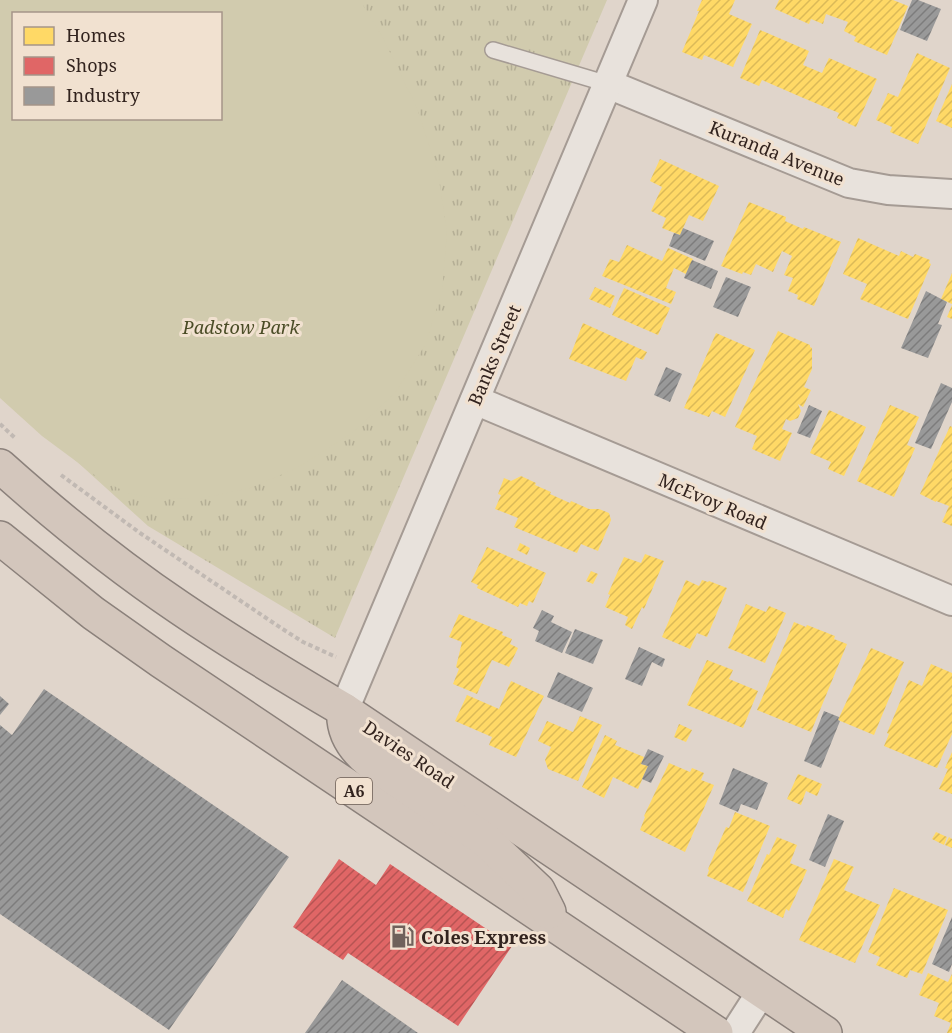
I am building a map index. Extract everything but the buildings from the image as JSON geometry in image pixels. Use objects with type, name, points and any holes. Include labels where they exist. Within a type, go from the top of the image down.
[{"type":"highway","name":"Davies Road","points":[[11,455],[74,530],[170,601],[264,663],[344,710],[825,1033]]},
{"type":"highway","name":"A6","points":[[0,538],[93,613],[161,661],[716,1033]]},
{"type":"highway","points":[[344,710],[344,727],[355,748],[370,762],[484,839],[538,890],[556,926]]},
{"type":"street","name":"Banks Street","points":[[344,710],[643,0]]},
{"type":"street","name":"Kuranda Avenue","points":[[608,84],[849,183],[888,190],[952,194]]},
{"type":"street","name":"McEvoy Road","points":[[475,399],[952,601]]},
{"type":"street","points":[[735,1033],[762,991]]},
{"type":"lane","points":[[493,50],[608,84]]},
{"type":"path","points":[[0,424],[11,455]]},
{"type":"path","points":[[60,474],[140,533],[303,642],[325,653],[362,666]]},
{"type":"green space","name":"Padstow Park","points":[[0,0],[607,0],[335,638],[148,526],[0,392]]},
{"type":"green space","name":"Padstow Park","points":[[0,0],[358,0],[383,38],[417,108],[438,173],[447,232],[442,292],[425,345],[395,393],[352,433],[297,468],[250,488],[204,498],[158,499],[128,493],[100,479],[42,436],[0,398]]},
{"type":"place","name":"Coles Express","points":[[403,937]]}]
